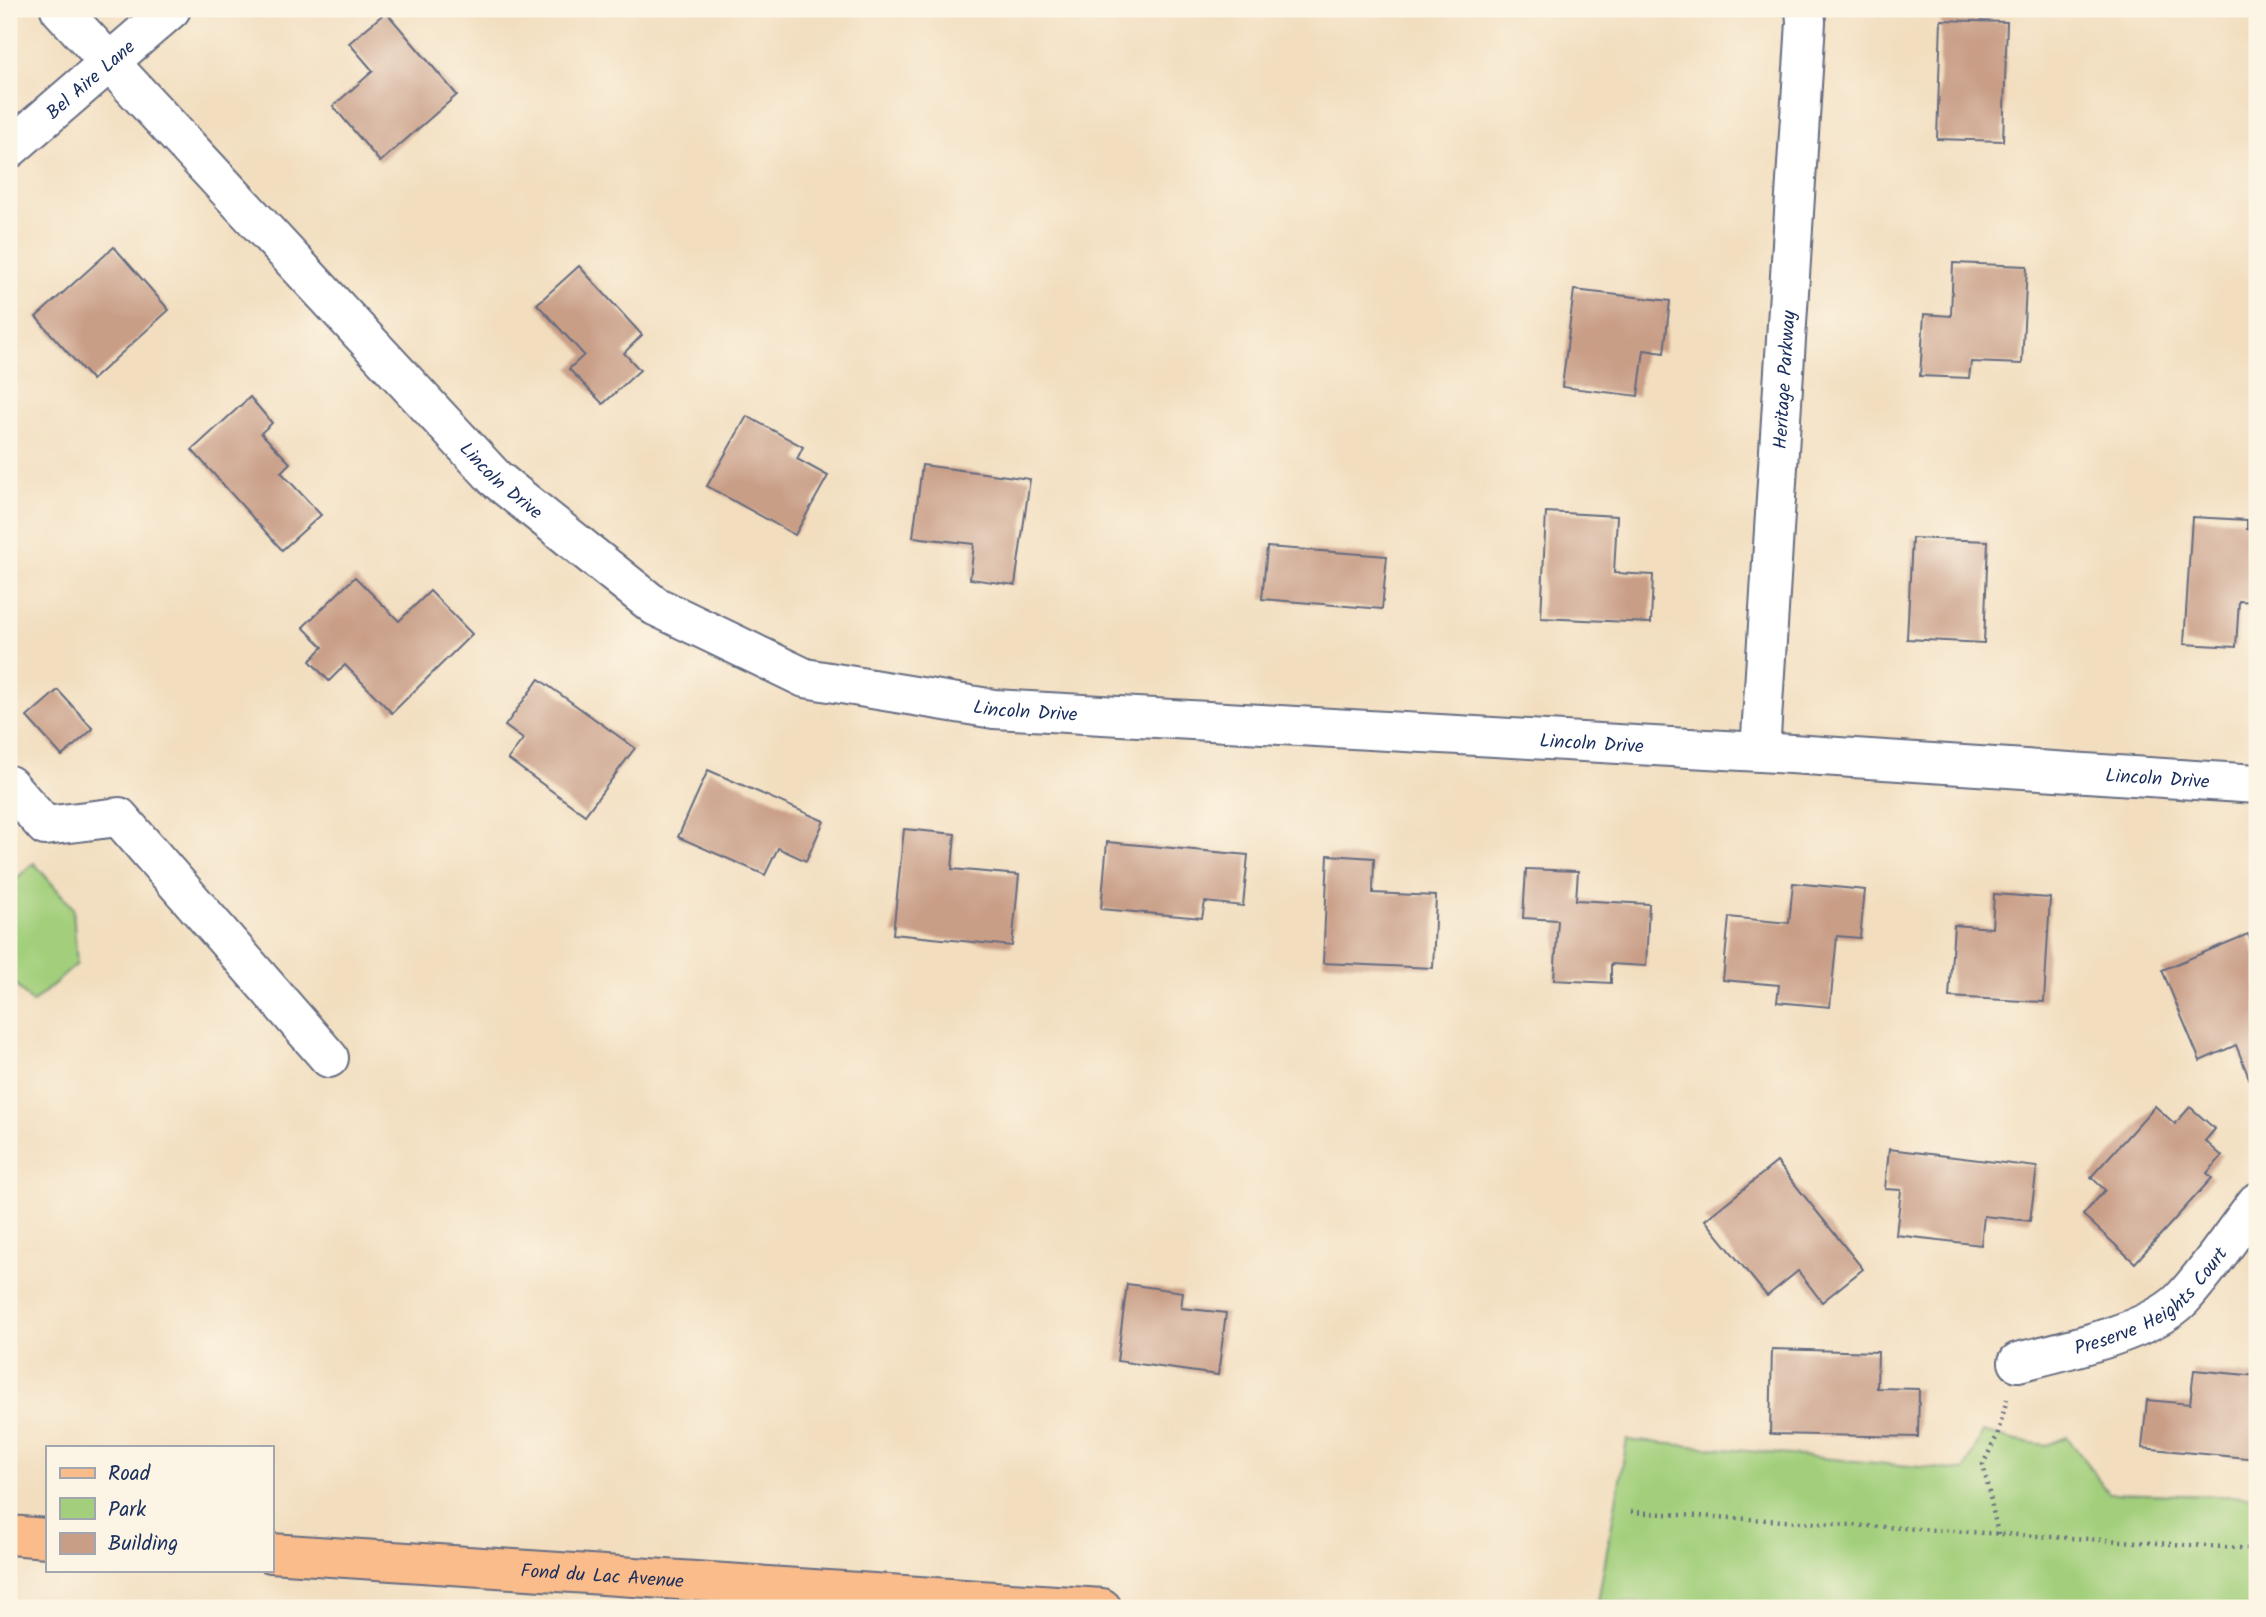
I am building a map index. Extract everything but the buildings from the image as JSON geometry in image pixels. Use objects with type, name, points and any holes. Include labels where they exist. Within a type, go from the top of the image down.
[{"type":"main road","points":[[9,1535],[46,1538]]},
{"type":"main road","name":"Fond du Lac Avenue","points":[[273,1553],[1102,1608]]},
{"type":"street","name":"Lincoln Drive","points":[[60,9],[495,478],[654,606],[806,678],[994,709],[1760,752],[2257,784]]},
{"type":"street","name":"Bel Aire Lane","points":[[9,149],[171,9]]},
{"type":"street","name":"Heritage Parkway","points":[[1760,752],[1805,9]]},
{"type":"street","points":[[9,785],[45,826],[119,817],[329,1058]]},
{"type":"street","name":"Preserve Heights Court","points":[[2018,1362],[2089,1344],[2153,1319],[2180,1301],[2257,1202]]},
{"type":"path","points":[[1998,1534],[1983,1464],[1997,1436],[2018,1362]]},
{"type":"path","points":[[1630,1512],[2257,1549]]},
{"type":"green space","points":[[34,863],[73,908],[77,964],[32,1003],[9,977],[9,885]]},
{"type":"green space","points":[[1983,1432],[2016,1441],[2047,1445],[2067,1437],[2109,1493],[2257,1497],[2257,1608],[1742,1608],[1598,1601],[1627,1440],[1964,1471]]}]
